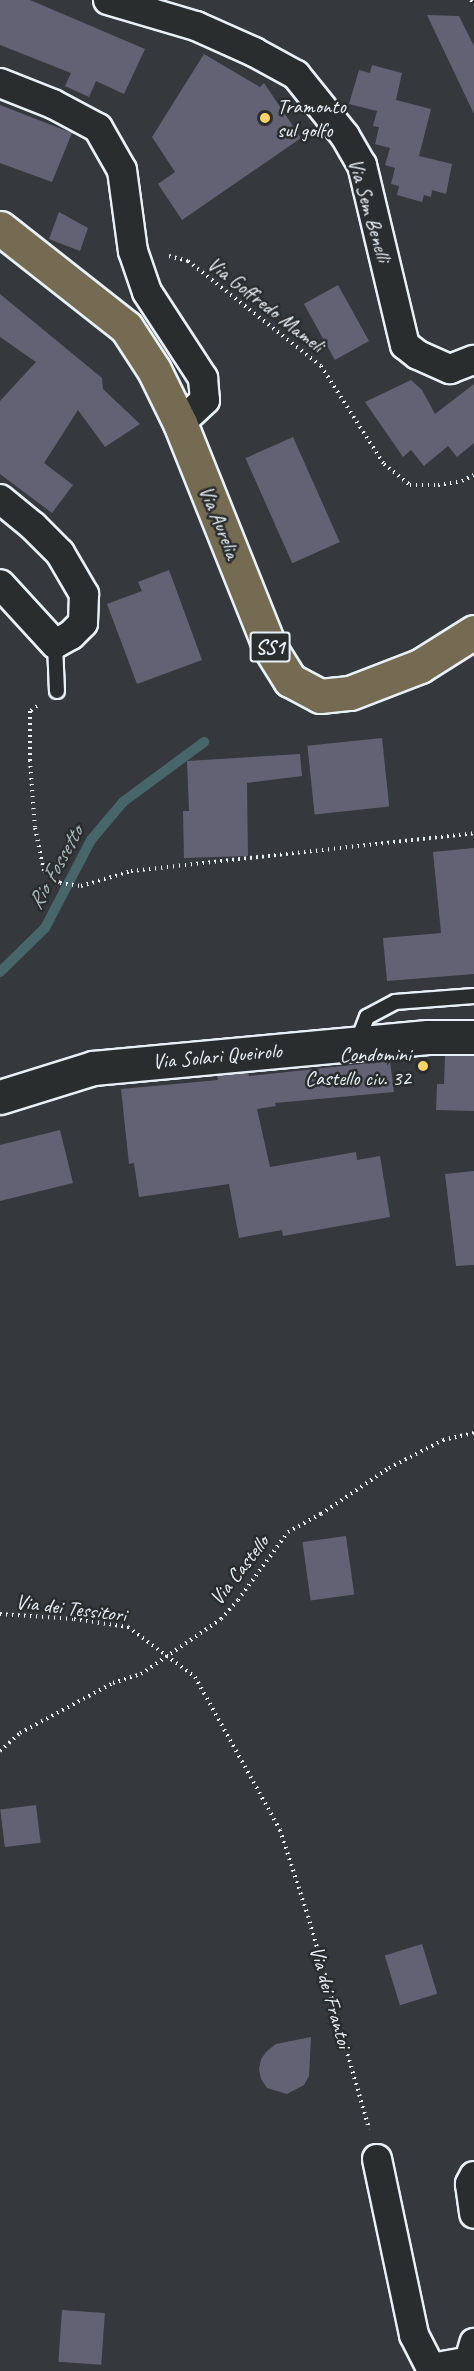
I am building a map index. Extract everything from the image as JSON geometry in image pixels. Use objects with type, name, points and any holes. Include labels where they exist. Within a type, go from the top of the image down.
[{"type":"main road","name":"Via Aurelia","points":[[0,228],[84,291],[126,327],[154,370],[180,423],[270,648],[290,681],[320,696],[350,693],[420,666],[474,632]]},
{"type":"street","name":"Via Sem Benelli","points":[[108,0],[196,26],[296,75],[345,136],[362,165],[405,345],[418,356],[450,369],[474,360]]},
{"type":"street","points":[[0,82],[53,104],[98,128],[122,170],[133,251],[147,292],[203,378],[205,400],[180,423]]},
{"type":"street","points":[[0,499],[33,526],[60,553],[84,594],[83,623],[71,635],[54,644],[0,584]]},
{"type":"street","name":"Via Solari Queirolo","points":[[0,1097],[93,1068],[428,1037],[474,1037]]},
{"type":"street","points":[[377,2159],[414,2335],[431,2368],[469,2361],[474,2343]]},
{"type":"street","points":[[474,2176],[471,2184],[474,2214]]},
{"type":"lane","points":[[54,644],[57,691]]},
{"type":"lane","points":[[357,1043],[368,1017],[395,1002],[474,996]]},
{"type":"path","points":[[471,0],[474,4]]},
{"type":"path","name":"Via Goffredo Mameli","points":[[163,254],[188,261],[321,366],[384,464],[410,485],[438,485],[462,481],[474,475]]},
{"type":"path","points":[[57,691],[30,711],[30,760],[35,828],[44,871],[60,883],[81,886],[131,871],[474,833]]},
{"type":"path","name":"Via Castello","points":[[0,1751],[20,1733],[113,1683],[141,1674],[221,1618],[238,1600],[288,1532],[321,1514],[389,1468],[443,1440],[474,1433]]},
{"type":"path","name":"Via dei Tessitori","points":[[0,1614],[74,1619],[128,1627],[167,1654]]},
{"type":"path","name":"Via dei Frantoi","points":[[167,1654],[195,1677],[280,1830],[308,1916],[377,2159]]},
{"type":"building","points":[[0,0],[30,0],[145,49],[124,94],[96,81],[89,97],[65,86],[71,73],[0,45]]},
{"type":"building","points":[[427,15],[459,16],[474,46],[474,114]]},
{"type":"building","points":[[204,54],[260,87],[264,83],[301,138],[182,220],[158,184],[175,172],[152,137]]},
{"type":"building","points":[[372,65],[402,73],[396,100],[431,109],[419,156],[452,164],[446,194],[432,190],[431,197],[424,195],[422,202],[397,195],[399,186],[391,184],[395,168],[385,165],[390,148],[375,144],[379,127],[373,126],[377,111],[349,104],[359,70],[370,73]]},
{"type":"building","points":[[0,105],[72,133],[52,182],[0,163]]},
{"type":"building","points":[[59,212],[88,228],[80,251],[49,239]]},
{"type":"building","points":[[338,285],[369,341],[335,360],[304,304]]},
{"type":"building","points":[[0,294],[102,378],[103,389],[140,424],[105,447],[78,410],[44,463],[73,485],[52,513],[0,474],[0,401],[36,362],[0,337]]},
{"type":"building","points":[[411,380],[422,390],[435,414],[474,384],[474,443],[457,457],[448,446],[424,466],[411,450],[403,457],[365,402]]},
{"type":"building","points":[[293,437],[340,542],[292,563],[245,458]]},
{"type":"building","points":[[169,570],[202,660],[137,684],[107,604],[142,591],[138,582]]},
{"type":"building","points":[[382,738],[389,807],[315,814],[307,746]]},
{"type":"building","points":[[300,754],[302,776],[247,783],[248,856],[184,858],[183,811],[189,811],[187,761]]},
{"type":"building","points":[[474,848],[474,974],[387,981],[383,938],[441,933],[433,852]]},
{"type":"building","points":[[445,1056],[474,1056],[474,1111],[436,1110],[437,1084],[444,1084]]},
{"type":"building","points":[[390,1061],[394,1092],[275,1103],[276,1106],[257,1109],[270,1167],[356,1152],[357,1160],[380,1156],[390,1217],[283,1236],[282,1230],[239,1238],[229,1184],[139,1197],[134,1163],[129,1164],[121,1089],[218,1080],[217,1075],[248,1072],[249,1076]]},
{"type":"building","points":[[60,1130],[73,1183],[0,1201],[0,1145]]},
{"type":"building","points":[[474,1171],[474,1265],[456,1266],[445,1174]]},
{"type":"building","points":[[346,1536],[354,1594],[311,1601],[302,1542]]},
{"type":"building","points":[[36,1805],[41,1843],[5,1847],[0,1809]]},
{"type":"building","points":[[422,1944],[437,1994],[400,2005],[385,1955]]},
{"type":"building","points":[[311,2037],[309,2076],[304,2085],[287,2094],[267,2088],[261,2079],[259,2069],[261,2059],[267,2051],[276,2044]]},
{"type":"building","points":[[62,2310],[105,2313],[101,2365],[58,2362]]},
{"type":"waterway","name":"Rio Fossetto","points":[[0,972],[45,928],[91,840],[123,802],[204,742]]},
{"type":"place","name":"Tramonto sul golfo","points":[[265,118]]},
{"type":"place","name":"Condomini Castello civ. 32","points":[[423,1066]]}]
